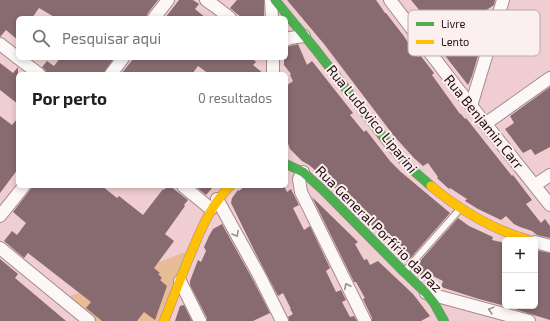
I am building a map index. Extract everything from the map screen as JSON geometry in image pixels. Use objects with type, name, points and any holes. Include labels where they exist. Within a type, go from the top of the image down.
[{"type":"street","points":[[156,16],[168,0]]},
{"type":"street","points":[[206,0],[227,16]]},
{"type":"street","points":[[271,0],[272,16]]},
{"type":"street","name":"Rua Ludovico Liparini","points":[[275,0],[288,16]]},
{"type":"street","name":"Rua Benjamin Carr","points":[[390,0],[408,24]]},
{"type":"street","points":[[499,10],[502,0]]},
{"type":"street","name":"Rua Ludovico Liparini","points":[[288,16],[387,142],[407,165],[443,196],[473,217],[495,228],[518,237]]},
{"type":"street","points":[[288,39],[304,36]]},
{"type":"street","points":[[0,44],[16,56]]},
{"type":"street","name":"Rua Benjamin Carr","points":[[433,56],[550,205]]},
{"type":"street","points":[[471,106],[486,56]]},
{"type":"street","points":[[21,60],[36,72]]},
{"type":"street","points":[[112,72],[122,60]]},
{"type":"street","points":[[273,60],[273,72]]},
{"type":"street","points":[[485,124],[550,78]]},
{"type":"street","name":"Rua General Porfírio da Paz","points":[[288,164],[303,172],[323,190],[426,294],[434,303],[444,321]]},
{"type":"street","points":[[303,172],[299,185],[301,192],[365,321]]},
{"type":"street","points":[[535,185],[550,175]]},
{"type":"street","points":[[0,216],[22,188]]},
{"type":"street","points":[[186,188],[214,204],[260,277],[282,321]]},
{"type":"street","points":[[164,321],[198,236],[214,204],[228,188]]},
{"type":"street","points":[[538,243],[550,246]]},
{"type":"street","points":[[0,248],[89,321]]},
{"type":"street","points":[[180,281],[200,321]]},
{"type":"street","points":[[426,294],[529,321]]},
{"type":"lane","points":[[404,272],[461,209]]},
{"type":"shaded area","points":[[193,249],[160,321],[88,321],[62,299]]},
{"type":"building","points":[[0,0],[158,0],[147,16],[53,16],[39,8],[33,16],[16,16],[16,38],[6,30],[0,37]]},
{"type":"building","points":[[179,0],[193,0],[199,4],[195,9],[204,16],[167,16]]},
{"type":"building","points":[[237,0],[264,0],[264,16],[240,16],[230,8]]},
{"type":"building","points":[[287,0],[376,0],[408,42],[408,56],[421,56],[434,73],[432,75],[460,114],[465,119],[466,118],[532,200],[526,204],[541,223],[545,219],[550,226],[550,238],[537,235],[532,231],[514,224],[506,216],[501,220],[478,209],[465,201],[467,199],[450,188],[449,189],[437,178],[438,177],[428,163],[423,166],[394,136],[324,44]]},
{"type":"building","points":[[411,0],[495,0],[494,5],[486,10],[419,10]]},
{"type":"building","points":[[298,44],[307,65],[312,61],[353,113],[350,115],[364,132],[366,130],[390,161],[450,213],[407,262],[395,249],[397,247],[382,234],[381,235],[330,183],[302,161],[290,149],[288,144],[288,85],[293,81],[290,75],[291,74],[284,65],[284,60],[288,60],[288,46]]},
{"type":"building","points":[[445,56],[478,56],[468,85]]},
{"type":"building","points":[[58,60],[113,60],[104,72],[46,72],[42,67],[47,61],[54,66]]},
{"type":"building","points":[[132,60],[254,60],[256,62],[253,65],[262,72],[206,72],[198,66],[194,72],[123,72]]},
{"type":"building","points":[[0,63],[13,73],[18,67],[18,72],[16,72],[16,102],[0,90]]},
{"type":"building","points":[[550,87],[550,147],[535,155],[531,149],[523,153],[505,129],[514,123],[510,116]]},
{"type":"building","points":[[0,116],[12,125],[16,120],[16,172],[0,193]]},
{"type":"building","points":[[31,188],[104,188],[117,198],[119,196],[143,215],[163,189],[173,188],[188,200],[165,234],[174,241],[154,268],[160,273],[158,274],[162,278],[160,280],[167,286],[155,320],[144,312],[137,321],[102,321],[86,308],[91,302],[28,253],[24,258],[4,241],[12,231],[17,235],[26,223],[13,212]]},
{"type":"building","points":[[197,188],[212,188],[206,195]]},
{"type":"building","points":[[243,188],[285,188],[287,192],[291,189],[299,205],[293,208],[304,230],[310,226],[330,268],[326,271],[336,292],[341,290],[346,300],[342,302],[350,317],[354,316],[357,321],[289,321],[288,317],[293,314],[291,309],[283,293],[278,296],[231,203],[232,198],[238,190],[239,191]]},
{"type":"building","points":[[312,197],[358,242],[355,244],[364,260],[367,259],[370,265],[378,261],[413,294],[430,316],[421,321],[372,321],[363,299],[365,298],[356,282],[354,282]]},
{"type":"building","points":[[458,218],[469,226],[493,237],[492,240],[502,242],[502,305],[441,287],[443,281],[429,274],[426,280],[414,268]]},
{"type":"building","points":[[222,224],[270,313],[253,321],[207,321],[207,318],[190,285],[190,281],[198,260],[201,262],[206,251],[204,247],[209,236],[213,229]]},
{"type":"building","points":[[538,251],[550,253],[550,320],[514,309],[538,309]]},
{"type":"building","points":[[0,259],[18,274],[15,278],[66,321],[0,321]]},
{"type":"building","points":[[184,305],[192,321],[175,321],[180,306]]},
{"type":"traffic: fast","points":[[275,0],[316,50],[387,142],[407,165],[431,186]]},
{"type":"traffic: fast","points":[[288,165],[303,172],[323,190],[426,293],[434,303],[444,321]]},
{"type":"traffic: slow","points":[[431,186],[465,211],[489,225],[518,237]]},
{"type":"traffic: slow","points":[[164,321],[197,238],[218,199],[228,188]]}]
